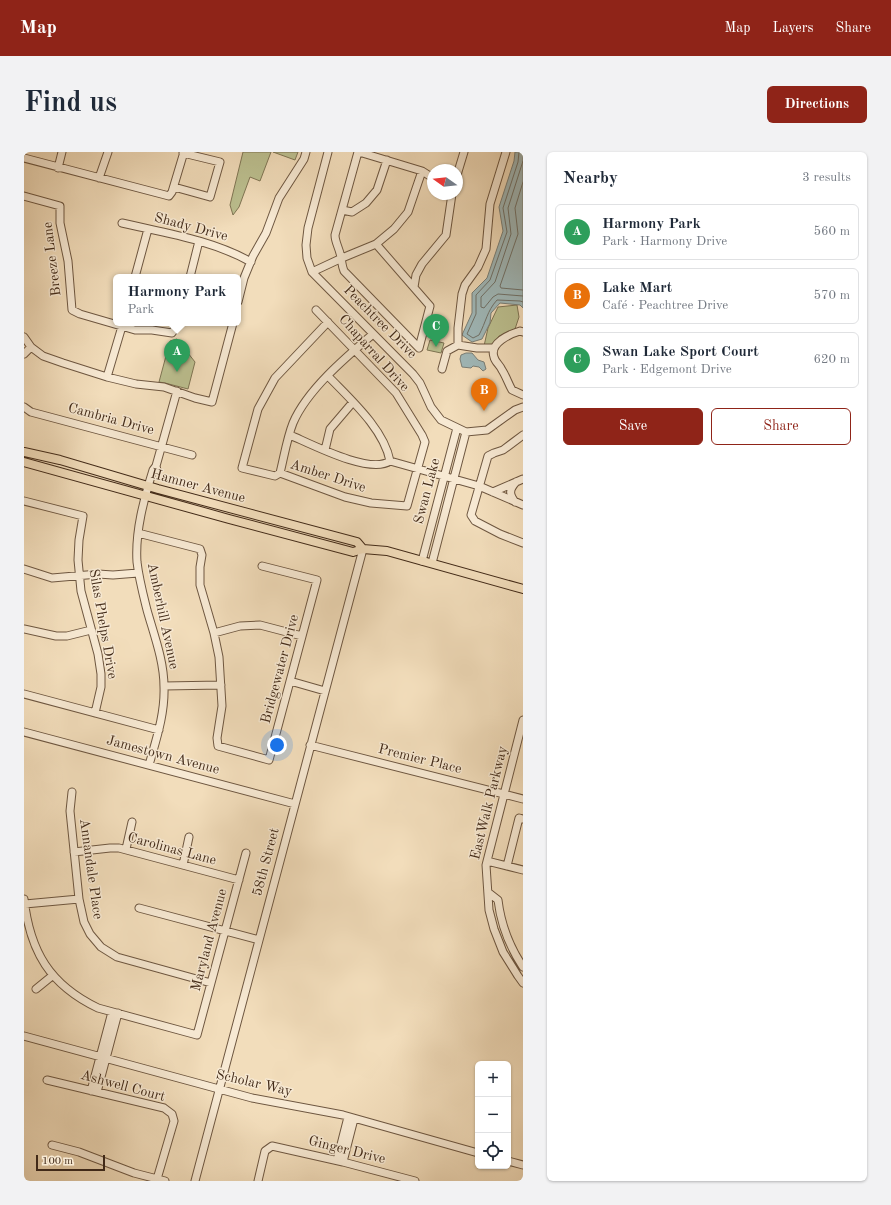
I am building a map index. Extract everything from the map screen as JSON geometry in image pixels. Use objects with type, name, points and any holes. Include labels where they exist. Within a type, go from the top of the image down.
[{"type":"main road","name":"Hamner Avenue","points":[[24,452],[60,460],[357,542],[363,549]]},
{"type":"main road","name":"Hamner Avenue","points":[[24,462],[353,552],[363,549],[388,551],[523,589]]},
{"type":"street","points":[[58,168],[62,152]]},
{"type":"street","points":[[99,178],[108,152]]},
{"type":"street","points":[[241,290],[244,278],[251,262],[266,233],[278,198],[304,159],[306,152]]},
{"type":"street","name":"Peachtree Drive","points":[[328,152],[308,228],[306,245],[307,258],[312,272],[420,382],[431,407],[441,420],[466,432],[487,430],[515,410],[523,408]]},
{"type":"street","points":[[376,244],[430,306],[419,348],[344,271],[341,265],[342,258],[335,239],[358,152],[422,171],[427,174]]},
{"type":"street","points":[[458,345],[458,329],[462,294],[486,249],[490,204],[506,152]]},
{"type":"street","points":[[24,158],[170,196],[174,188],[184,153],[220,162],[210,197],[174,188]]},
{"type":"street","points":[[460,164],[463,153]]},
{"type":"street","points":[[342,210],[352,212],[366,203],[378,190],[387,160]]},
{"type":"street","points":[[312,272],[376,244],[394,229],[408,212],[422,171]]},
{"type":"street","name":"Breeze Lane","points":[[24,196],[60,206],[60,223],[68,261],[72,310],[80,314],[113,323]]},
{"type":"street","points":[[414,286],[416,275],[422,264],[446,235],[451,200]]},
{"type":"street","name":"Shady Drive","points":[[122,222],[218,246],[236,253],[251,262]]},
{"type":"street","points":[[136,274],[148,229]]},
{"type":"street","points":[[191,274],[199,241]]},
{"type":"street","name":"Chaparral Drive","points":[[316,310],[396,393],[422,435],[425,442],[407,506]]},
{"type":"street","name":"Amber Drive","points":[[328,322],[275,378],[258,409],[242,468],[275,476],[280,473],[345,497],[371,503],[407,506]]},
{"type":"street","points":[[107,377],[122,326]]},
{"type":"street","points":[[125,326],[135,330],[152,330],[172,333],[177,326]]},
{"type":"street","points":[[24,337],[31,347],[43,356],[107,377],[136,384],[164,387],[195,398],[212,402],[231,326]]},
{"type":"street","points":[[523,332],[520,331],[513,333],[500,340],[493,348],[493,355],[504,372],[512,390],[523,395]]},
{"type":"street","points":[[280,473],[293,423],[305,402],[315,389],[354,350],[373,334]]},
{"type":"street","points":[[442,369],[447,351],[458,345],[477,348],[493,348]]},
{"type":"street","points":[[24,354],[31,347]]},
{"type":"street","points":[[328,376],[374,426],[388,451],[390,461]]},
{"type":"street","name":"Amberhill Avenue","points":[[149,765],[164,699],[164,686],[159,651],[138,573],[137,545],[141,510],[157,470],[156,466],[161,446],[177,391]]},
{"type":"street","points":[[325,450],[330,429],[353,402]]},
{"type":"street","name":"Cambria Drive","points":[[24,407],[32,412],[192,455]]},
{"type":"street","name":"Swan Lake","points":[[422,560],[457,428]]},
{"type":"street","name":"Swan Lake","points":[[432,563],[466,432]]},
{"type":"street","points":[[290,435],[325,450],[366,464],[385,464],[390,461],[418,468],[479,486],[523,505]]},
{"type":"street","points":[[523,435],[503,450],[488,456],[471,515],[475,521],[500,534],[523,543]]},
{"type":"street","points":[[493,492],[523,479]]},
{"type":"street","points":[[515,502],[510,494],[511,488],[516,482]]},
{"type":"street","name":"Silas Phelps Drive","points":[[24,501],[82,516],[79,540],[79,576],[81,591],[98,654],[101,674],[101,687],[95,713]]},
{"type":"street","points":[[138,533],[200,549],[202,555],[200,585],[214,633],[219,657],[221,685],[164,686]]},
{"type":"street","name":"58th Street","points":[[195,1181],[363,549]]},
{"type":"street","name":"Bridgewater Drive","points":[[221,685],[222,706],[217,738],[218,746],[269,760],[317,580],[262,566]]},
{"type":"street","points":[[24,569],[52,578],[98,574],[113,575],[138,573]]},
{"type":"street","points":[[214,633],[240,626],[260,625],[302,636]]},
{"type":"street","points":[[24,629],[56,636],[67,636],[91,630]]},
{"type":"street","points":[[290,681],[325,690]]},
{"type":"street","points":[[24,694],[158,730]]},
{"type":"street","name":"EastWalk Parkway","points":[[523,720],[503,793],[486,865],[489,910],[494,929],[503,952],[523,983]]},
{"type":"street","name":"Jamestown Avenue","points":[[24,732],[295,804]]},
{"type":"street","name":"Premier Place","points":[[310,745],[523,799]]},
{"type":"street","name":"Annandale Place","points":[[72,792],[70,811],[74,852],[81,912],[86,929],[95,941],[110,954],[124,960],[211,983]]},
{"type":"street","points":[[507,866],[519,818],[523,819]]},
{"type":"street","points":[[126,849],[132,822]]},
{"type":"street","points":[[183,865],[189,837]]},
{"type":"street","name":"Carolinas Lane","points":[[74,852],[110,848],[126,849],[239,880]]},
{"type":"street","name":"Maryland Avenue","points":[[115,1012],[197,1035],[246,853]]},
{"type":"street","points":[[487,861],[523,870]]},
{"type":"street","name":"EastWalk Parkway","points":[[489,893],[498,900],[504,931],[512,950],[523,967]]},
{"type":"street","points":[[24,899],[27,920],[32,937],[40,958],[52,976],[85,1002],[98,1008],[115,1012],[94,1091]]},
{"type":"street","points":[[24,904],[79,899]]},
{"type":"street","points":[[139,908],[259,940]]},
{"type":"street","points":[[36,989],[52,976]]},
{"type":"street","name":"Scholar Way","points":[[24,1036],[252,1098],[351,1118],[475,1152]]},
{"type":"street","name":"Ashwell Court","points":[[47,1080],[164,1108],[172,1114],[174,1125],[157,1179]]},
{"type":"street","points":[[340,1161],[351,1118]]},
{"type":"street","points":[[52,1145],[79,1152],[134,1173],[165,1181]]},
{"type":"street","name":"Ginger Drive","points":[[258,1181],[265,1151],[272,1146],[340,1161],[415,1181]]},
{"type":"street","points":[[511,1162],[523,1165]]},
{"type":"green space","points":[[243,152],[271,152],[260,181],[250,177],[239,207],[233,215],[230,205]]},
{"type":"green space","points":[[273,152],[298,152],[295,160]]},
{"type":"green space","points":[[517,305],[519,317],[515,329],[499,336],[493,346],[484,346],[488,328],[498,307]]},
{"type":"green space","points":[[177,339],[195,362],[188,389],[159,382],[170,341]]},
{"type":"green space","points":[[430,340],[444,343],[441,353],[427,350]]},
{"type":"water","points":[[515,152],[523,152],[523,308],[520,305],[500,303],[491,313],[490,323],[482,339],[472,342],[462,335],[472,313],[472,293],[487,278],[503,231],[499,207],[514,161]]},
{"type":"water","points":[[472,353],[478,360],[484,362],[486,369],[483,371],[479,367],[462,367],[460,359],[461,355]]},
{"type":"place","name":"Swan Lake Sport Court","points":[[436,347]]},
{"type":"place","name":"Harmony Park","points":[[177,372]]},
{"type":"place","name":"Lake Mart","points":[[484,411]]}]
